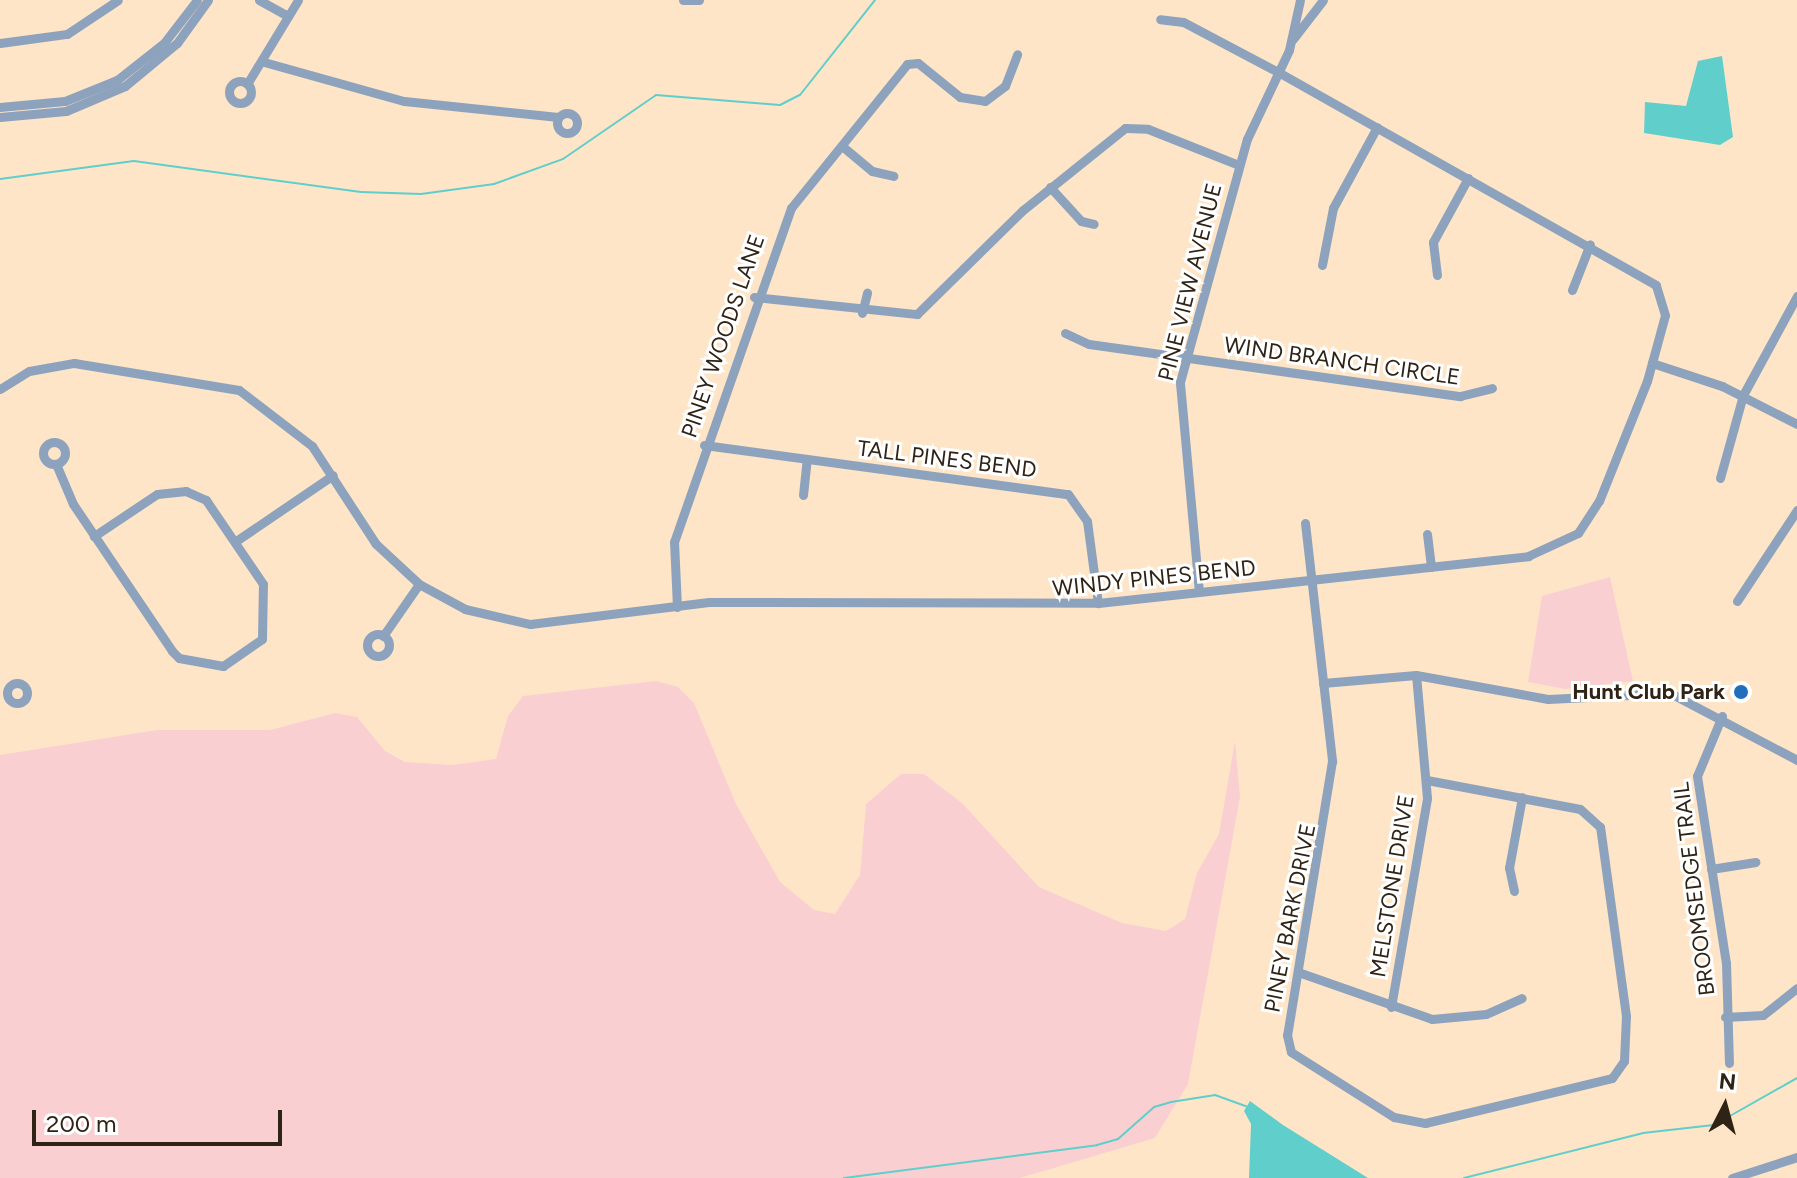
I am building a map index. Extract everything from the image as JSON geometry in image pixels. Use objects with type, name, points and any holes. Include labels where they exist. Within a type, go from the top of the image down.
[{"type":"street","points":[[0,43],[67,34],[118,0]]},
{"type":"street","points":[[0,107],[65,101],[117,80],[164,43],[197,0]]},
{"type":"street","points":[[0,117],[66,111],[125,86],[163,58],[208,0]]},
{"type":"street","points":[[259,0],[288,16]]},
{"type":"street","points":[[247,84],[264,62],[298,0]]},
{"type":"street","points":[[683,0],[699,0]]},
{"type":"street","name":"PINE VIEW AVENUE","points":[[1293,39],[1300,0]]},
{"type":"street","name":"PINE VIEW AVENUE","points":[[1199,592],[1180,429],[1186,359],[1239,165],[1293,39],[1323,0]]},
{"type":"street","name":"WINDY PINES BEND","points":[[1,386],[29,371],[74,363],[227,385],[298,431],[333,475],[376,544],[419,584],[465,609],[530,624],[677,607],[1098,603],[1542,553],[1578,533],[1599,501],[1652,363],[1665,315],[1661,294],[1641,272],[1278,72],[1183,22],[1160,19]]},
{"type":"street","name":"PINEY WOODS LANE","points":[[677,607],[672,550],[754,297],[791,208],[874,105],[914,62],[968,100],[992,99],[1017,54]]},
{"type":"street","points":[[264,62],[404,101],[558,117]]},
{"type":"street","points":[[754,297],[897,317],[926,309],[1050,187],[1117,131],[1133,127],[1239,165]]},
{"type":"street","points":[[1322,265],[1333,208],[1377,127]]},
{"type":"street","points":[[842,146],[872,171],[893,176]]},
{"type":"street","points":[[1437,275],[1433,242],[1468,178]]},
{"type":"street","points":[[1050,187],[1081,221],[1094,224]]},
{"type":"street","points":[[1572,290],[1590,244]]},
{"type":"street","points":[[862,313],[867,293]]},
{"type":"street","points":[[1720,478],[1743,395],[1797,296]]},
{"type":"street","name":"WIND BRANCH CIRCLE","points":[[1065,333],[1089,344],[1460,396],[1492,388]]},
{"type":"street","points":[[1652,363],[1743,395],[1797,424]]},
{"type":"street","name":"TALL PINES BEND","points":[[704,445],[1068,494],[1087,521],[1098,603]]},
{"type":"street","points":[[803,495],[807,459]]},
{"type":"street","points":[[56,464],[94,536],[179,658],[213,667],[252,658],[262,639],[268,607],[236,541],[206,500],[176,490],[147,499],[94,536]]},
{"type":"street","points":[[236,541],[333,475]]},
{"type":"street","points":[[1737,601],[1797,510]]},
{"type":"street","name":"PINEY BARK DRIVE","points":[[1305,523],[1323,683],[1329,807],[1298,972],[1291,1052],[1394,1117],[1451,1121],[1612,1078],[1624,1061],[1626,1016],[1602,833],[1584,811],[1427,780]]},
{"type":"street","points":[[1427,534],[1431,567]]},
{"type":"street","points":[[383,636],[419,584]]},
{"type":"street","points":[[1323,683],[1416,675],[1548,699],[1656,691],[1722,716],[1797,760]]},
{"type":"street","name":"MELSTONE DRIVE","points":[[1391,1007],[1427,780],[1416,675]]},
{"type":"street","name":"BROOMSEDGE TRAIL","points":[[1722,716],[1697,776],[1726,963],[1725,1017],[1729,1063]]},
{"type":"street","points":[[1514,891],[1509,868],[1522,797]]},
{"type":"street","points":[[1711,869],[1755,862]]},
{"type":"street","points":[[1298,972],[1391,1007],[1454,1019],[1522,998]]},
{"type":"street","points":[[1725,1017],[1763,1015],[1797,988]]},
{"type":"street","points":[[1732,1178],[1797,1157]]},
{"type":"shaded area","points":[[1610,577],[1633,681],[1565,689],[1528,682],[1542,596]]},
{"type":"shaded area","points":[[656,681],[678,687],[694,703],[736,804],[780,882],[814,910],[835,914],[860,875],[866,804],[901,774],[924,774],[962,803],[1039,887],[1122,923],[1166,931],[1185,919],[1197,873],[1219,834],[1235,741],[1240,797],[1188,1084],[1155,1138],[1020,1178],[0,1178],[0,755],[157,730],[270,730],[335,713],[357,717],[385,751],[405,762],[453,765],[496,759],[508,716],[523,696]]},
{"type":"water","points":[[1722,56],[1733,137],[1720,145],[1644,133],[1645,102],[1686,106],[1698,61]]},
{"type":"water","points":[[1250,1101],[1368,1178],[1249,1178],[1251,1124],[1244,1111]]},
{"type":"waterway","points":[[0,179],[134,161],[361,192],[421,194],[494,184],[563,159],[656,95],[780,105],[800,95],[875,0]]},
{"type":"waterway","points":[[1464,1178],[1643,1133],[1714,1125],[1797,1078]]},
{"type":"waterway","points":[[844,1178],[1097,1145],[1118,1139],[1154,1107],[1171,1102],[1215,1095],[1246,1106]]},
{"type":"place","name":"Hunt Club Park","points":[[1741,692]]}]
